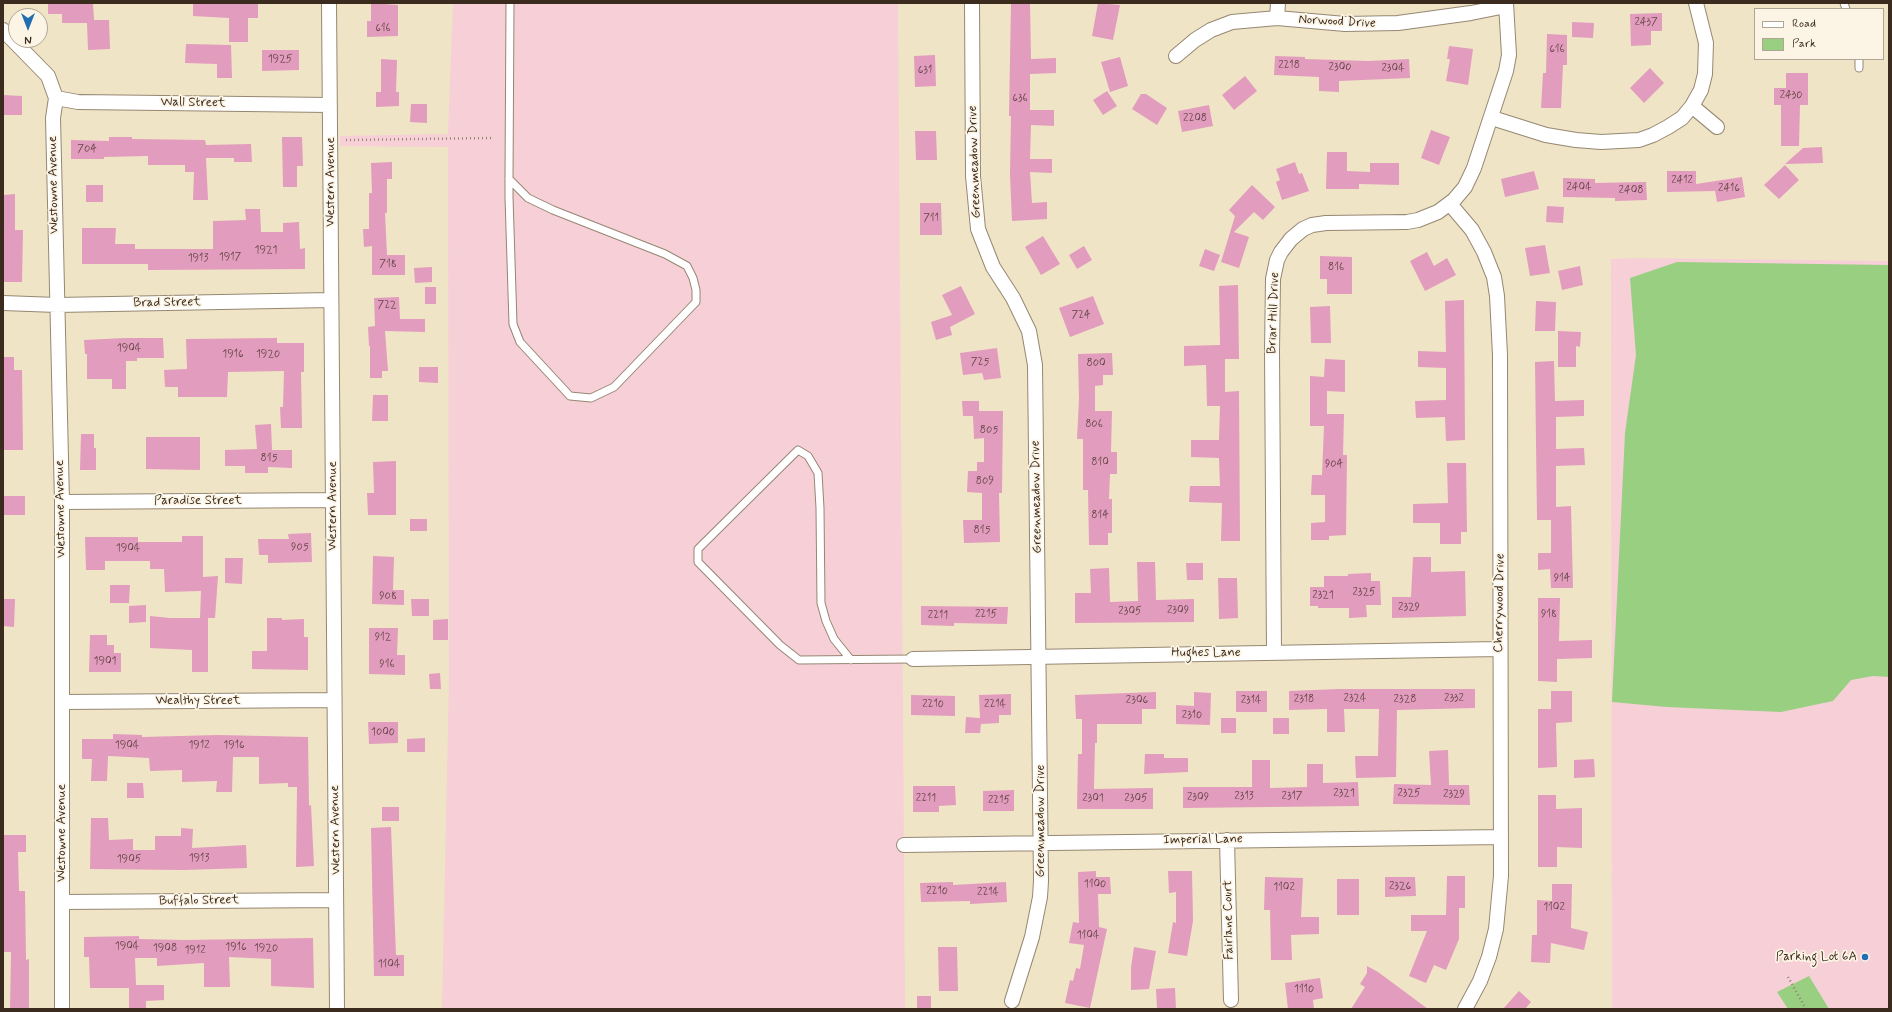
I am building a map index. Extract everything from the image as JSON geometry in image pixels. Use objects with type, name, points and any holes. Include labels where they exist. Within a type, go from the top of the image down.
[{"type":"street","name":"Western Avenue","points":[[329,3],[337,1009]]},
{"type":"street","name":"Greenmeadow Drive","points":[[972,3],[973,176],[978,229],[993,268],[1023,315],[1034,349],[1038,656],[1041,755],[1040,897],[1032,937],[1012,1001]]},
{"type":"street","points":[[1277,18],[1278,3]]},
{"type":"street","points":[[1492,118],[1546,135],[1576,140],[1624,142],[1639,140],[1653,135],[1682,118],[1692,106],[1701,90],[1706,59],[1706,43],[1696,3]]},
{"type":"street","name":"Norwood Drive","points":[[1176,56],[1195,40],[1211,30],[1232,22],[1277,18],[1346,24],[1376,24],[1471,13],[1506,5]]},
{"type":"street","name":"Briar Hill Drive","points":[[1274,653],[1272,351],[1273,279],[1277,260],[1280,252],[1291,239],[1303,229],[1312,225],[1326,223],[1407,222],[1418,220],[1438,212],[1450,204],[1465,187],[1474,168],[1492,118],[1509,55],[1506,5]]},
{"type":"street","name":"Westowne Avenue","points":[[3,30],[48,76],[56,98],[53,118],[62,502],[62,1009]]},
{"type":"street","name":"Wall Street","points":[[56,98],[78,102],[330,105]]},
{"type":"street","points":[[1692,106],[1717,127]]},
{"type":"street","name":"Cherrywood Drive","points":[[1450,204],[1472,230],[1484,252],[1494,277],[1497,296],[1500,371],[1501,618],[1499,649],[1501,876],[1496,929],[1480,981],[1465,1009]]},
{"type":"street","name":"Brad Street","points":[[3,303],[57,305],[331,300]]},
{"type":"street","name":"Paradise Street","points":[[62,502],[333,500]]},
{"type":"street","name":"Hughes Lane","points":[[912,659],[1499,649]]},
{"type":"street","name":"Wealthy Street","points":[[62,702],[334,700]]},
{"type":"street","name":"Imperial Lane","points":[[904,845],[1501,837]]},
{"type":"street","name":"Fairlane Court","points":[[1227,840],[1231,1000]]},
{"type":"street","name":"Buffalo Street","points":[[62,902],[336,900]]},
{"type":"lane","points":[[509,179],[528,198],[553,210],[665,254],[687,266],[693,278],[696,290],[696,302],[614,387],[591,398],[570,396],[520,342],[513,324],[509,179],[510,3]]},
{"type":"lane","points":[[1859,60],[1859,68]]},
{"type":"lane","points":[[851,660],[834,639],[826,621],[821,603],[818,473],[808,456],[798,450],[698,549],[698,562],[780,645],[798,660],[851,660],[912,659]]},
{"type":"path","points":[[346,140],[492,138]]},
{"type":"path","points":[[1788,977],[1806,1009]]},
{"type":"shaded area","points":[[453,3],[898,3],[905,1009],[442,1009],[449,680],[448,147],[340,146],[340,136],[448,134]]},
{"type":"shaded area","points":[[1611,259],[1889,261],[1889,1009],[1612,1009]]},
{"type":"green space","points":[[1677,262],[1889,265],[1889,677],[1873,676],[1851,680],[1833,701],[1781,712],[1667,707],[1612,702],[1625,433],[1636,355],[1630,278]]},
{"type":"green space","points":[[1809,976],[1829,1009],[1788,1009],[1777,992]]},
{"type":"building","points":[[48,3],[93,3],[94,20],[109,20],[110,49],[88,50],[87,23],[62,23],[62,14],[48,14]]},
{"type":"building","points":[[193,3],[258,3],[258,18],[248,18],[248,42],[229,42],[229,18],[193,16]]},
{"type":"building","points":[[371,3],[398,5],[398,36],[367,37],[367,21],[371,21]]},
{"type":"building","points":[[1011,3],[1030,3],[1031,59],[1056,58],[1056,73],[1030,74],[1030,110],[1054,110],[1054,126],[1031,125],[1030,159],[1052,159],[1052,173],[1030,172],[1032,203],[1047,202],[1047,219],[1012,221],[1010,175],[1011,116],[1009,116]]},
{"type":"building","points":[[1098,3],[1120,5],[1113,40],[1092,36]]},
{"type":"building","points":[[1662,13],[1662,31],[1651,31],[1651,45],[1631,46],[1630,14]]},
{"type":"building","points":[[1572,22],[1594,23],[1593,38],[1572,37]]},
{"type":"building","points":[[1547,34],[1567,35],[1567,65],[1563,65],[1561,108],[1541,108],[1543,73],[1546,73]]},
{"type":"building","points":[[186,44],[231,45],[232,78],[217,78],[217,64],[185,63]]},
{"type":"building","points":[[1449,46],[1473,49],[1468,85],[1446,81],[1450,59],[1447,59]]},
{"type":"building","points":[[262,50],[299,50],[299,70],[262,71]]},
{"type":"building","points":[[935,55],[936,86],[915,87],[914,56]]},
{"type":"building","points":[[1275,56],[1305,57],[1305,59],[1368,61],[1409,59],[1410,78],[1339,81],[1339,92],[1319,91],[1319,77],[1274,75]]},
{"type":"building","points":[[1120,57],[1128,86],[1110,92],[1101,62]]},
{"type":"building","points":[[381,59],[397,60],[396,92],[399,92],[399,106],[376,107],[376,92],[381,92]]},
{"type":"building","points":[[1650,68],[1664,83],[1644,103],[1630,88]]},
{"type":"building","points":[[1786,73],[1808,73],[1808,105],[1800,105],[1799,146],[1781,146],[1781,105],[1774,105],[1774,88],[1786,88]]},
{"type":"building","points":[[1245,76],[1257,91],[1234,110],[1222,95]]},
{"type":"building","points":[[1107,91],[1117,106],[1103,115],[1093,100]]},
{"type":"building","points":[[1141,94],[1146,94],[1167,108],[1157,125],[1132,109]]},
{"type":"building","points":[[3,95],[22,96],[22,115],[3,115]]},
{"type":"building","points":[[411,104],[427,104],[427,123],[410,122]]},
{"type":"building","points":[[1209,105],[1213,126],[1182,132],[1178,111]]},
{"type":"building","points":[[1431,130],[1450,137],[1439,165],[1421,158]]},
{"type":"building","points":[[915,131],[936,131],[937,160],[916,160]]},
{"type":"building","points":[[109,137],[132,137],[132,139],[205,140],[206,145],[251,144],[252,162],[234,162],[234,158],[206,158],[208,200],[193,200],[194,172],[185,172],[185,165],[148,165],[148,156],[104,157],[104,159],[71,159],[71,140],[109,141]]},
{"type":"building","points":[[282,137],[302,137],[303,166],[297,166],[297,187],[283,187]]},
{"type":"building","points":[[1822,147],[1823,163],[1785,164],[1803,148]]},
{"type":"building","points":[[1327,152],[1347,152],[1347,171],[1370,172],[1370,163],[1399,163],[1399,185],[1359,184],[1359,189],[1326,189]]},
{"type":"building","points":[[392,162],[392,179],[387,179],[387,213],[385,213],[387,255],[405,255],[405,275],[372,275],[372,246],[364,247],[363,229],[369,229],[369,193],[372,193],[371,163]]},
{"type":"building","points":[[1295,162],[1299,174],[1302,173],[1309,191],[1282,200],[1276,182],[1280,180],[1276,169]]},
{"type":"building","points":[[1785,165],[1799,180],[1779,199],[1764,185]]},
{"type":"building","points":[[1534,171],[1539,189],[1505,197],[1501,179]]},
{"type":"building","points":[[1667,171],[1696,171],[1696,184],[1742,177],[1745,197],[1717,202],[1715,191],[1667,192]]},
{"type":"building","points":[[1563,178],[1595,179],[1595,183],[1646,182],[1647,200],[1615,201],[1615,198],[1563,197]]},
{"type":"building","points":[[86,185],[103,185],[103,202],[86,202]]},
{"type":"building","points":[[1252,185],[1275,207],[1263,220],[1254,212],[1234,232],[1249,237],[1239,268],[1221,262],[1235,216],[1229,210]]},
{"type":"building","points":[[15,194],[15,230],[23,230],[22,282],[3,282],[3,195]]},
{"type":"building","points":[[920,203],[941,203],[942,235],[920,235]]},
{"type":"building","points":[[1547,206],[1564,207],[1563,223],[1546,222]]},
{"type":"building","points":[[245,209],[260,209],[261,232],[283,232],[283,223],[299,222],[300,249],[305,248],[305,269],[148,270],[148,264],[82,264],[82,228],[116,228],[115,244],[135,244],[135,249],[213,249],[213,221],[246,220]]},
{"type":"building","points":[[1043,236],[1060,264],[1041,275],[1025,247]]},
{"type":"building","points":[[1545,245],[1550,273],[1530,276],[1525,248]]},
{"type":"building","points":[[1084,246],[1092,260],[1077,269],[1069,255]]},
{"type":"building","points":[[1205,249],[1220,255],[1214,271],[1199,266]]},
{"type":"building","points":[[1427,252],[1434,266],[1447,258],[1456,275],[1425,291],[1410,261]]},
{"type":"building","points":[[1320,256],[1352,257],[1352,294],[1327,294],[1327,279],[1320,279]]},
{"type":"building","points":[[1580,266],[1583,285],[1562,290],[1558,271]]},
{"type":"building","points":[[432,267],[432,282],[415,283],[414,268]]},
{"type":"building","points":[[1238,285],[1239,359],[1225,359],[1225,392],[1239,391],[1240,541],[1221,541],[1222,503],[1189,502],[1190,486],[1220,486],[1219,458],[1191,457],[1191,440],[1219,440],[1220,406],[1207,406],[1206,365],[1184,366],[1184,346],[1220,345],[1219,286]]},
{"type":"building","points":[[961,286],[975,314],[950,327],[952,335],[936,340],[931,322],[952,315],[942,295]]},
{"type":"building","points":[[425,287],[436,287],[436,304],[425,304]]},
{"type":"building","points":[[1093,296],[1104,324],[1070,337],[1059,308]]},
{"type":"building","points":[[399,297],[400,319],[425,319],[425,332],[385,331],[388,371],[382,371],[382,378],[370,378],[370,346],[368,327],[375,326],[374,298]]},
{"type":"building","points":[[1464,300],[1465,440],[1446,441],[1445,417],[1416,418],[1415,401],[1446,400],[1446,368],[1418,367],[1418,351],[1446,352],[1445,301]]},
{"type":"building","points":[[1536,301],[1556,302],[1555,331],[1535,331]]},
{"type":"building","points":[[1330,306],[1331,343],[1311,343],[1310,307]]},
{"type":"building","points":[[1558,331],[1581,332],[1580,347],[1576,346],[1576,367],[1558,367]]},
{"type":"building","points":[[163,338],[164,358],[137,358],[137,361],[126,361],[126,389],[112,389],[112,379],[87,379],[87,354],[85,354],[84,340]]},
{"type":"building","points":[[277,338],[277,343],[304,343],[304,372],[301,372],[302,428],[281,428],[280,407],[283,407],[284,371],[228,372],[227,397],[178,397],[178,387],[165,387],[164,370],[187,369],[186,339]]},
{"type":"building","points":[[997,348],[1001,378],[984,380],[982,373],[963,375],[960,353]]},
{"type":"building","points":[[1112,353],[1113,375],[1103,375],[1103,385],[1095,386],[1095,411],[1112,411],[1111,452],[1117,452],[1117,474],[1110,474],[1109,499],[1112,499],[1112,533],[1108,533],[1108,545],[1089,545],[1088,490],[1083,490],[1083,439],[1077,439],[1079,399],[1078,354]]},
{"type":"building","points":[[3,357],[14,357],[14,370],[22,370],[23,450],[3,450]]},
{"type":"building","points":[[1325,359],[1345,360],[1345,392],[1327,391],[1327,414],[1344,414],[1343,455],[1347,455],[1346,535],[1329,536],[1329,540],[1311,540],[1311,523],[1325,522],[1325,495],[1311,495],[1312,475],[1322,475],[1324,426],[1310,426],[1310,376],[1324,377]]},
{"type":"building","points":[[1554,361],[1555,401],[1584,400],[1584,416],[1556,417],[1556,449],[1584,448],[1585,465],[1556,466],[1556,507],[1571,506],[1573,588],[1551,588],[1550,569],[1538,570],[1538,553],[1551,553],[1551,520],[1537,520],[1535,362]]},
{"type":"building","points":[[419,367],[438,367],[438,383],[419,382]]},
{"type":"building","points":[[373,395],[388,395],[388,421],[372,421]]},
{"type":"building","points":[[962,401],[979,401],[979,411],[1003,411],[1002,493],[999,493],[1000,542],[964,543],[963,520],[982,520],[982,493],[967,492],[968,471],[977,471],[977,462],[984,462],[984,438],[974,439],[973,416],[963,416]]},
{"type":"building","points":[[271,424],[272,450],[292,450],[292,468],[268,467],[268,473],[245,473],[245,466],[225,466],[225,450],[257,449],[255,425]]},
{"type":"building","points":[[81,434],[94,434],[94,448],[96,448],[96,470],[80,470]]},
{"type":"building","points":[[146,437],[200,437],[200,470],[146,469]]},
{"type":"building","points":[[396,461],[396,515],[368,515],[367,493],[374,493],[373,462]]},
{"type":"building","points":[[1447,463],[1466,463],[1467,532],[1461,532],[1461,544],[1440,544],[1440,523],[1413,523],[1413,504],[1448,503]]},
{"type":"building","points":[[3,496],[25,496],[25,515],[3,515]]},
{"type":"building","points":[[410,519],[427,519],[427,531],[410,531]]},
{"type":"building","points":[[311,533],[312,562],[268,563],[268,555],[259,555],[258,539],[289,539],[288,534]]},
{"type":"building","points":[[182,536],[203,536],[203,577],[218,576],[215,618],[208,618],[208,672],[192,672],[192,650],[150,648],[150,616],[200,618],[201,591],[165,592],[164,569],[150,569],[150,561],[105,561],[105,570],[86,570],[85,537],[138,537],[138,542],[182,542]]},
{"type":"building","points":[[373,556],[394,557],[393,590],[404,590],[404,605],[372,604]]},
{"type":"building","points":[[1413,557],[1431,557],[1431,572],[1465,571],[1466,616],[1392,618],[1392,597],[1411,597]]},
{"type":"building","points":[[225,558],[243,558],[242,584],[225,583]]},
{"type":"building","points":[[1137,562],[1155,562],[1156,600],[1194,599],[1194,622],[1075,623],[1075,593],[1091,593],[1090,569],[1109,568],[1110,602],[1138,601]]},
{"type":"building","points":[[1186,563],[1203,563],[1203,580],[1187,580]]},
{"type":"building","points":[[1371,573],[1371,581],[1380,581],[1381,605],[1366,605],[1367,617],[1349,618],[1349,608],[1318,608],[1318,606],[1310,606],[1310,587],[1324,587],[1324,576],[1348,576],[1348,574]]},
{"type":"building","points":[[1218,578],[1237,578],[1238,618],[1219,619]]},
{"type":"building","points":[[110,585],[130,585],[129,603],[110,603]]},
{"type":"building","points":[[1538,598],[1560,598],[1559,641],[1592,640],[1592,658],[1557,659],[1557,682],[1538,681]]},
{"type":"building","points":[[3,599],[15,599],[14,627],[3,626]]},
{"type":"building","points":[[411,599],[429,599],[429,616],[412,616]]},
{"type":"building","points":[[146,605],[146,622],[129,623],[129,606]]},
{"type":"building","points":[[921,606],[1008,607],[1007,624],[954,623],[954,626],[921,625]]},
{"type":"building","points":[[267,618],[282,618],[282,620],[304,619],[304,637],[308,637],[308,670],[252,669],[252,651],[267,651]]},
{"type":"building","points":[[448,619],[448,640],[433,640],[433,620]]},
{"type":"building","points":[[369,628],[398,628],[397,655],[405,655],[405,675],[369,674]]},
{"type":"building","points":[[90,635],[107,635],[107,645],[114,645],[114,653],[121,653],[121,672],[89,672]]},
{"type":"building","points":[[440,673],[441,689],[430,689],[429,674]]},
{"type":"building","points":[[1339,689],[1475,689],[1475,708],[1397,710],[1396,777],[1356,778],[1355,756],[1378,756],[1379,709],[1344,709],[1345,732],[1327,732],[1327,709],[1289,710],[1289,691]]},
{"type":"building","points":[[1236,691],[1267,691],[1267,712],[1236,712]]},
{"type":"building","points":[[1551,691],[1572,691],[1572,722],[1556,723],[1557,767],[1538,768],[1538,709],[1551,709]]},
{"type":"building","points":[[1156,692],[1156,709],[1142,709],[1142,724],[1097,724],[1097,743],[1095,743],[1094,789],[1153,788],[1153,809],[1077,809],[1078,754],[1082,754],[1082,719],[1076,719],[1075,695]]},
{"type":"building","points":[[1194,692],[1211,693],[1210,725],[1176,724],[1176,705],[1194,706]]},
{"type":"building","points":[[1011,694],[1011,715],[999,715],[999,723],[981,724],[980,733],[965,733],[966,717],[980,718],[979,695]]},
{"type":"building","points":[[911,695],[955,696],[955,716],[911,715]]},
{"type":"building","points":[[1221,718],[1236,718],[1236,733],[1221,733]]},
{"type":"building","points":[[1273,718],[1289,718],[1289,734],[1273,734]]},
{"type":"building","points":[[368,722],[398,722],[398,743],[369,744]]},
{"type":"building","points":[[113,734],[142,735],[142,737],[218,735],[308,737],[309,806],[311,805],[314,866],[296,867],[297,787],[288,787],[288,783],[259,784],[259,757],[233,757],[232,792],[216,792],[217,781],[182,782],[182,770],[150,771],[149,758],[108,756],[107,781],[91,781],[92,759],[82,759],[82,739],[113,739]]},
{"type":"building","points":[[425,738],[425,752],[407,752],[407,739]]},
{"type":"building","points":[[1448,750],[1449,785],[1469,785],[1470,805],[1393,804],[1394,784],[1431,785],[1429,751]]},
{"type":"building","points":[[1145,754],[1164,754],[1164,758],[1188,758],[1188,772],[1144,774]]},
{"type":"building","points":[[1594,759],[1595,777],[1574,778],[1574,760]]},
{"type":"building","points":[[1252,760],[1270,760],[1270,788],[1307,787],[1307,764],[1323,764],[1323,783],[1358,782],[1359,806],[1183,808],[1183,787],[1252,787]]},
{"type":"building","points":[[127,783],[143,783],[144,798],[127,798]]},
{"type":"building","points":[[913,786],[955,786],[956,805],[939,806],[939,812],[913,812]]},
{"type":"building","points":[[1014,790],[1014,811],[983,811],[983,791]]},
{"type":"building","points":[[1538,795],[1556,795],[1556,809],[1582,808],[1582,848],[1557,847],[1557,867],[1538,867]]},
{"type":"building","points":[[382,807],[399,807],[399,821],[382,821]]},
{"type":"building","points":[[91,818],[108,818],[109,840],[133,839],[133,850],[155,850],[155,836],[181,836],[181,828],[193,829],[192,848],[246,845],[247,868],[185,870],[90,869]]},
{"type":"building","points":[[391,827],[396,955],[404,955],[404,976],[374,976],[371,828]]},
{"type":"building","points":[[3,835],[26,835],[26,852],[18,852],[19,891],[25,891],[26,960],[29,959],[29,1009],[10,1009],[11,952],[3,952]]},
{"type":"building","points":[[1096,871],[1096,877],[1110,877],[1111,894],[1098,894],[1099,927],[1107,929],[1090,1008],[1065,1003],[1070,980],[1073,981],[1076,968],[1080,969],[1084,945],[1069,943],[1073,922],[1079,923],[1078,872]]},
{"type":"building","points":[[1168,871],[1192,871],[1193,921],[1187,956],[1168,953],[1173,922],[1176,923],[1176,892],[1169,893]]},
{"type":"building","points":[[1447,876],[1465,876],[1465,908],[1459,908],[1459,939],[1446,970],[1434,965],[1426,983],[1409,976],[1427,931],[1411,931],[1411,915],[1446,915]]},
{"type":"building","points":[[1265,877],[1303,878],[1301,917],[1319,917],[1319,934],[1291,935],[1292,960],[1271,960],[1270,910],[1264,910]]},
{"type":"building","points":[[1385,877],[1415,877],[1416,896],[1385,897]]},
{"type":"building","points":[[1337,879],[1359,879],[1359,915],[1337,915]]},
{"type":"building","points":[[953,882],[953,885],[1006,882],[1007,902],[970,904],[970,901],[921,902],[920,883]]},
{"type":"building","points":[[1552,884],[1572,884],[1571,928],[1588,932],[1584,950],[1551,943],[1550,963],[1531,962],[1532,935],[1537,935],[1537,900],[1552,901]]},
{"type":"building","points":[[139,936],[139,939],[184,940],[313,938],[314,988],[271,986],[271,959],[229,957],[230,987],[204,987],[204,963],[157,966],[157,958],[135,958],[136,985],[164,985],[164,1000],[146,1001],[146,1009],[129,1009],[129,988],[90,988],[89,957],[84,957],[84,937]]},
{"type":"building","points":[[938,947],[957,947],[958,991],[939,991]]},
{"type":"building","points":[[1134,947],[1156,951],[1149,989],[1131,990],[1131,967]]},
{"type":"building","points":[[1367,966],[1378,972],[1428,1009],[1351,1009],[1365,987],[1360,984],[1367,973]]},
{"type":"building","points":[[1320,978],[1323,998],[1313,1000],[1314,1009],[1288,1009],[1285,983]]},
{"type":"building","points":[[1175,988],[1176,1009],[1157,1009],[1156,989]]},
{"type":"building","points":[[1519,991],[1531,1002],[1525,1009],[1503,1009]]},
{"type":"building","points":[[917,996],[931,996],[931,1009],[917,1009]]},
{"type":"place","name":"Parking Lot 6A","points":[[1865,957]]}]
